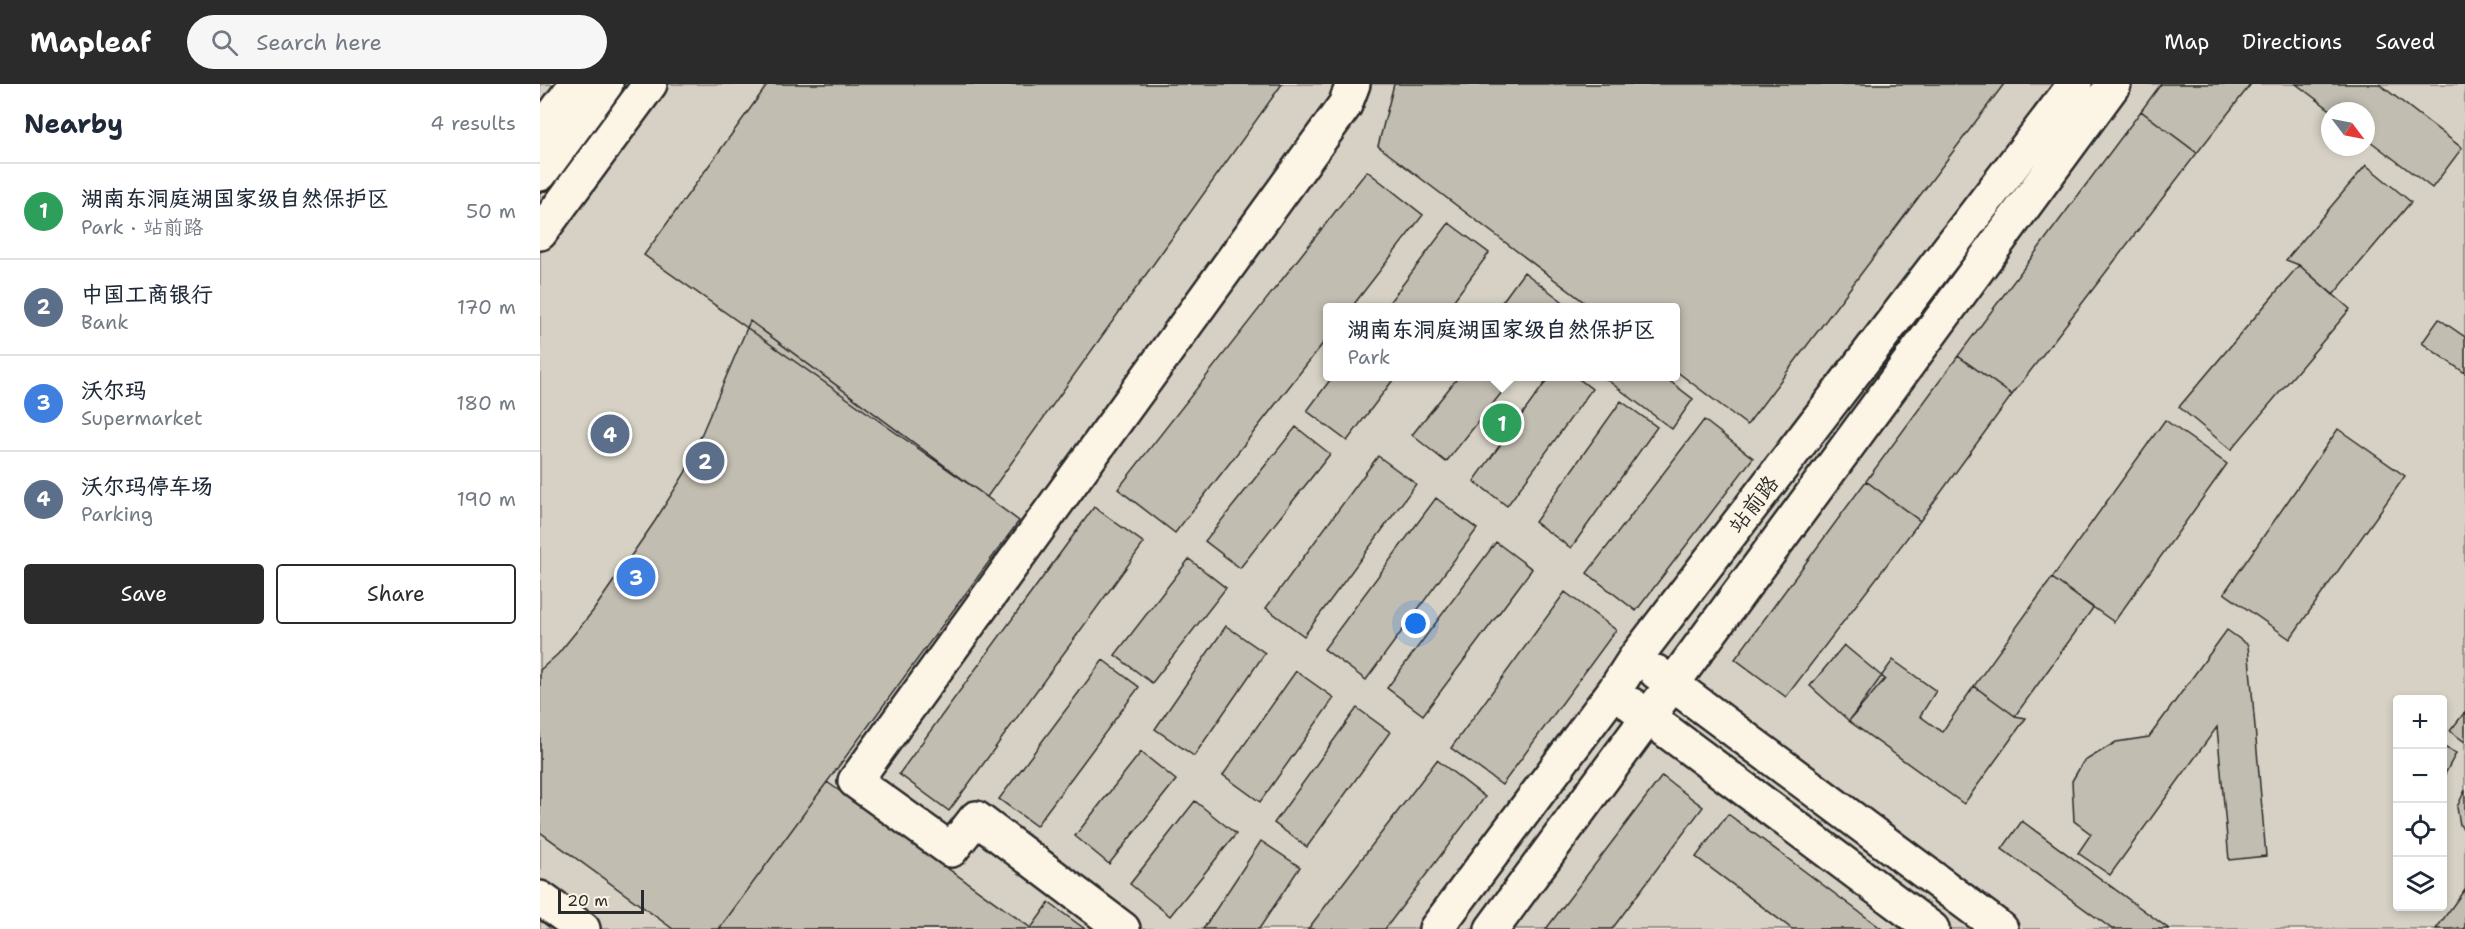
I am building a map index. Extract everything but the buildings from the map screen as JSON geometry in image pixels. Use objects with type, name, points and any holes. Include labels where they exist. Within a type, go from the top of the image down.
[{"type":"main road","points":[[540,133],[576,84]]},
{"type":"main road","points":[[540,174],[606,84]]},
{"type":"main road","points":[[540,233],[650,84]]},
{"type":"main road","points":[[1124,929],[976,818],[951,850],[855,781],[1345,105],[1353,84]]},
{"type":"main road","name":"站前路","points":[[1436,929],[1614,691],[1636,657],[2075,84]]},
{"type":"main road","name":"站前路","points":[[1492,929],[2114,84]]},
{"type":"main road","points":[[1636,657],[2001,929]]},
{"type":"main road","points":[[1614,691],[1932,929]]},
{"type":"main road","points":[[540,898],[583,929]]},
{"type":"shaded area","points":[[540,84],[2465,84],[2465,929],[540,929]]},
{"type":"place","name":"湖南东洞庭湖国家级自然保护区","points":[[1502,423]]},
{"type":"place","name":"沃尔玛停车场","points":[[610,434]]},
{"type":"place","name":"中国工商银行","points":[[705,461]]},
{"type":"place","name":"沃尔玛","points":[[636,577]]}]
